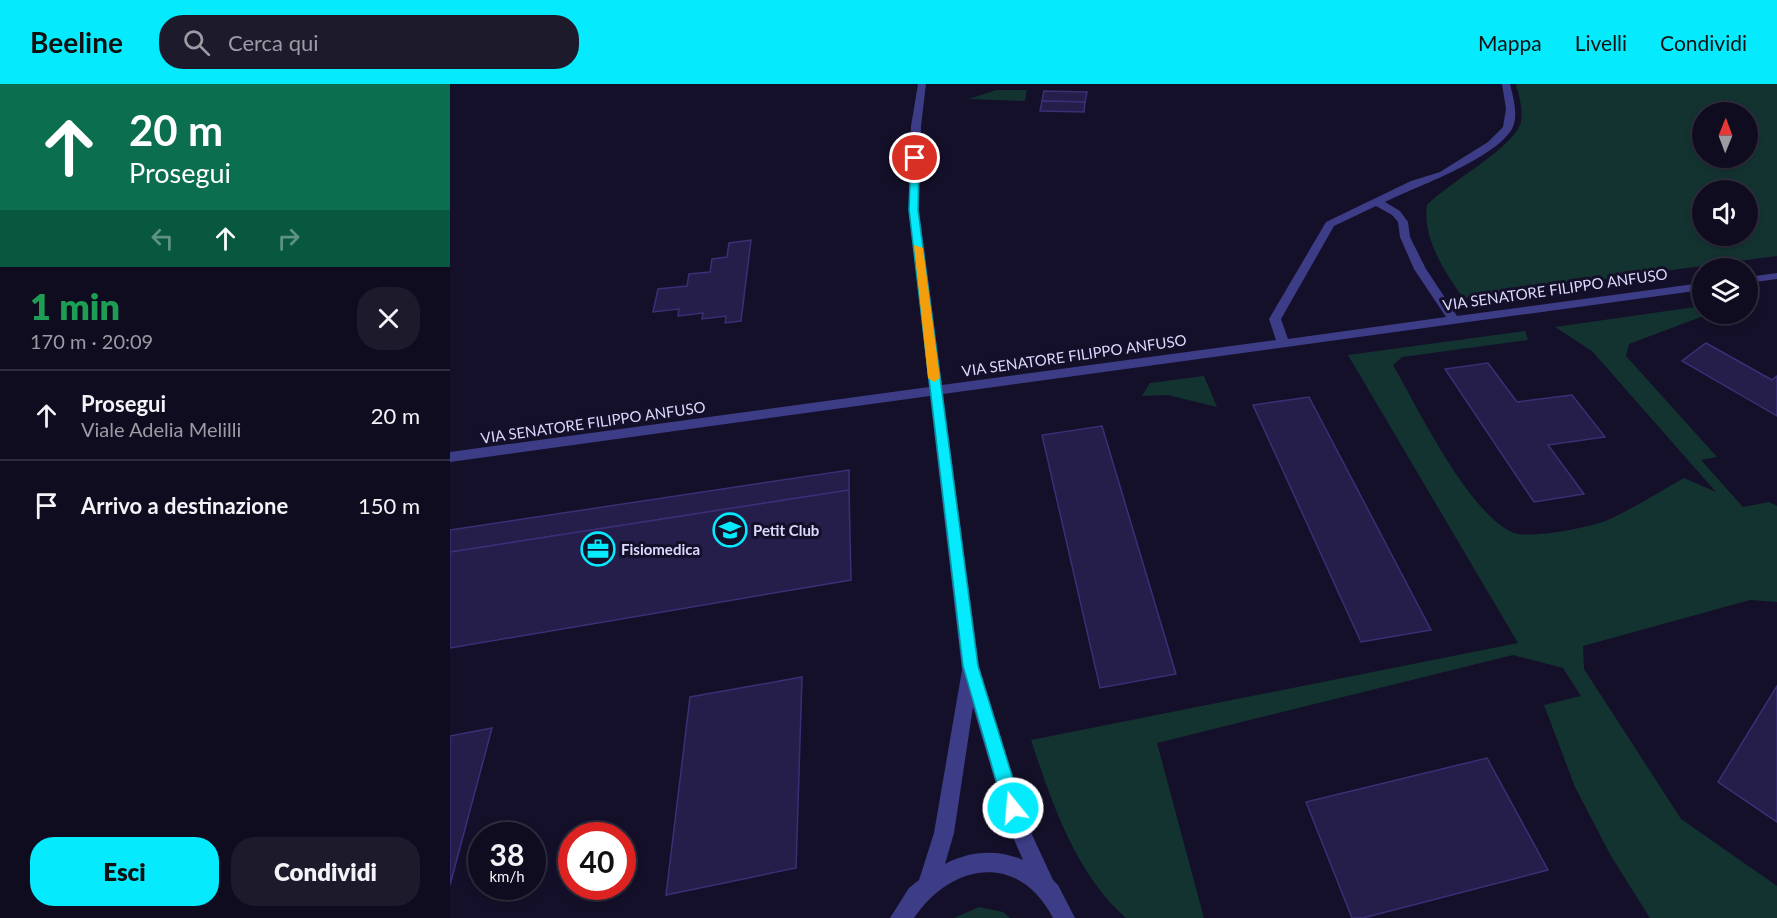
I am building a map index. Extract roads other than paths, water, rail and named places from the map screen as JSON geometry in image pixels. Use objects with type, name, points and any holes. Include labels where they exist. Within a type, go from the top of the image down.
[{"type":"street","points":[[922,84],[916,126],[914,210],[970,666],[1019,828],[1044,884],[1066,913]]},
{"type":"street","points":[[1283,343],[1275,319],[1330,224],[1376,201],[1444,174],[1491,144],[1508,128],[1511,109],[1506,84]]},
{"type":"street","points":[[1376,201],[1396,213],[1403,222],[1405,237],[1420,269],[1454,319]]},
{"type":"street","points":[[1758,280],[1774,279]]},
{"type":"street","name":"VIA SENATORE FILIPPO ANFUSO","points":[[450,458],[1692,287]]},
{"type":"street","points":[[928,884],[944,833],[970,666]]},
{"type":"street","points":[[901,918],[908,905],[928,884],[951,869],[976,862],[1001,862],[1024,869],[1044,884]]},
{"type":"place","name":"Petit Club","points":[[730,530]]},
{"type":"place","name":"Fisiomedica","points":[[598,549]]}]
